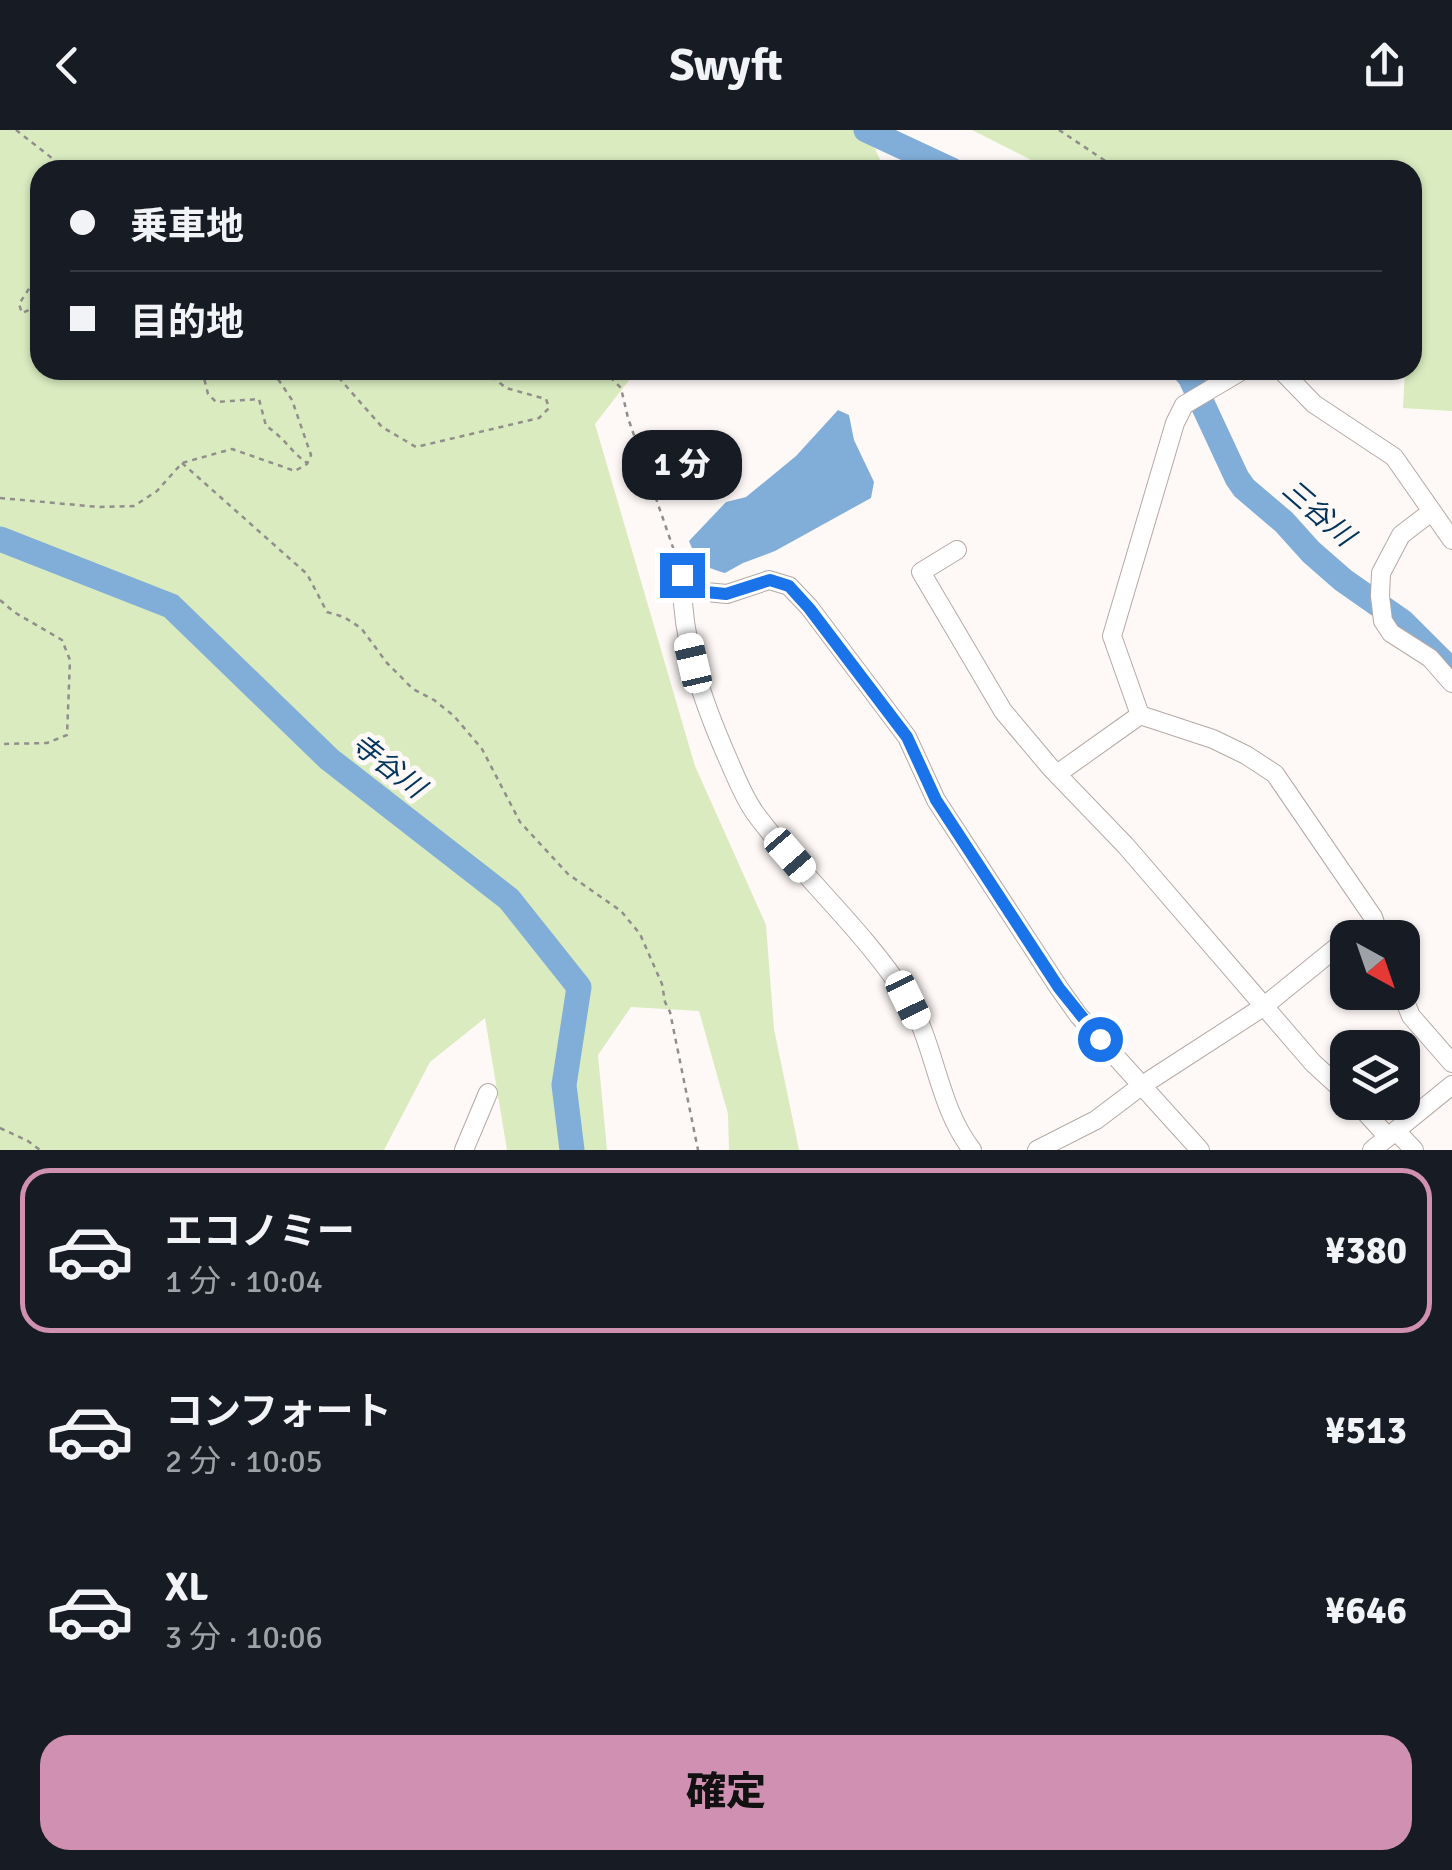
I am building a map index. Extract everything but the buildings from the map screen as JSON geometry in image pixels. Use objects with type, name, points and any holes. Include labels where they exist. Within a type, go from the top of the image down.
[{"type":"street","points":[[1140,715],[1112,636],[1175,423],[1184,406],[1227,380]]},
{"type":"street","points":[[1291,380],[1314,404],[1394,457],[1452,540]]},
{"type":"street","points":[[1431,512],[1401,535],[1381,573],[1383,621],[1391,633],[1430,658],[1452,683]]},
{"type":"street","points":[[956,550],[921,572],[1003,711],[1330,1077]]},
{"type":"street","points":[[682,575],[706,592],[726,594],[770,580],[789,586],[809,608],[907,737],[936,800],[1079,1016],[1200,1150]]},
{"type":"street","points":[[682,575],[684,622],[705,706],[744,796],[878,956],[908,1000],[924,1033],[944,1098],[972,1150]]},
{"type":"street","points":[[1057,774],[1140,715]]},
{"type":"street","points":[[1140,715],[1213,739],[1275,774],[1374,920]]},
{"type":"street","points":[[1369,920],[1373,917]]},
{"type":"street","points":[[1048,1148],[1264,1007],[1330,953]]},
{"type":"street","points":[[1408,1010],[1452,1063]]},
{"type":"street","points":[[1372,1150],[1452,1085]]},
{"type":"street","points":[[464,1150],[488,1093]]},
{"type":"street","points":[[1376,1120],[1414,1150]]},
{"type":"path","points":[[16,130],[54,160]]},
{"type":"path","points":[[1059,130],[1104,160]]},
{"type":"path","points":[[30,287],[19,304],[22,313],[30,309]]},
{"type":"path","points":[[204,380],[208,394],[216,402],[259,399],[266,426],[283,437],[294,454],[308,464]]},
{"type":"path","points":[[0,498],[99,507],[134,506],[157,490],[182,463],[232,448],[295,472],[308,464],[311,455],[292,400],[279,380]]},
{"type":"path","points":[[341,380],[382,426],[416,447],[539,418],[548,408],[546,399],[506,388],[496,380]]},
{"type":"path","points":[[613,380],[621,388],[682,575]]},
{"type":"path","points":[[182,463],[308,574],[328,612],[361,628],[413,689],[454,716],[482,749],[520,822],[568,874],[621,910],[640,934],[670,1012],[698,1150]]},
{"type":"path","points":[[0,600],[62,640],[70,660],[67,735],[47,743],[0,744]]},
{"type":"path","points":[[0,1128],[40,1150]]},
{"type":"green space","points":[[0,130],[866,130],[880,160],[30,160],[30,380],[629,380],[595,424],[695,766],[766,925],[774,1029],[799,1150],[729,1150],[728,1114],[699,1011],[631,1007],[598,1055],[607,1150],[507,1150],[485,1018],[430,1062],[384,1150],[0,1150]]},
{"type":"green space","points":[[972,130],[1452,130],[1452,411],[1403,408],[1404,380],[1422,380],[1422,160],[1031,160]]},
{"type":"water","points":[[838,410],[849,415],[854,440],[874,482],[871,498],[775,551],[725,573],[701,563],[689,541],[726,502],[746,497],[796,456]]},
{"type":"waterway","name":"三谷川","points":[[866,130],[930,160]]},
{"type":"waterway","name":"三谷川","points":[[1191,380],[1244,488],[1343,580],[1403,622],[1448,667]]},
{"type":"waterway","name":"寺谷川","points":[[0,539],[171,606],[329,759],[509,899],[579,987],[564,1085],[572,1150]]},
{"type":"route","points":[[682,575],[706,592],[726,594],[770,580],[789,586],[809,608],[907,737],[936,800],[1059,988],[1100,1039]]}]
